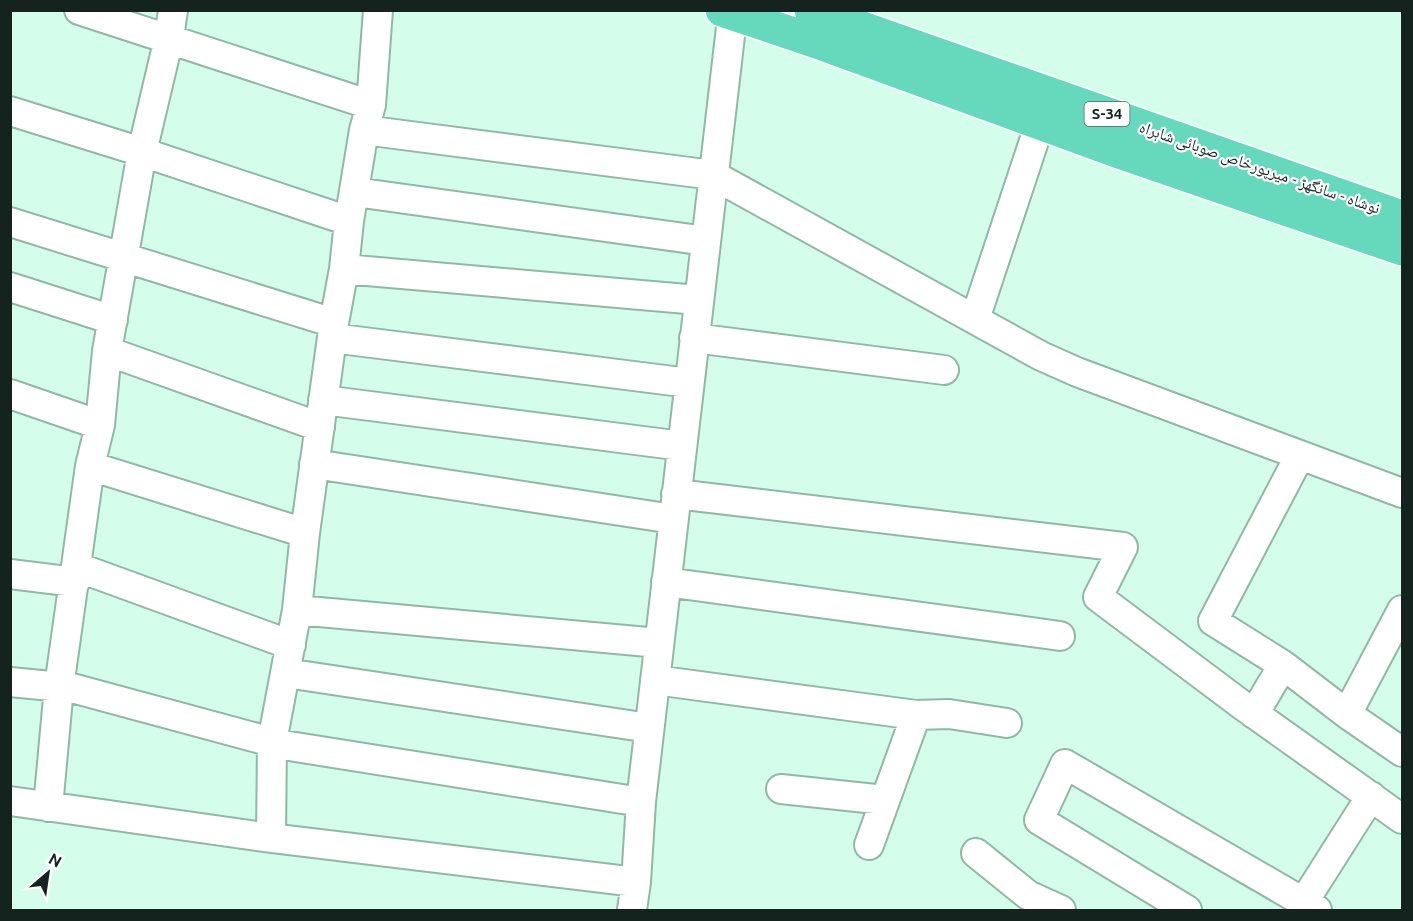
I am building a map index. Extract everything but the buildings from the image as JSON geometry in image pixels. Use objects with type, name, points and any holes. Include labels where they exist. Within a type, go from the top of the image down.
[{"type":"main road","points":[[730,12],[817,19],[1040,123],[1402,249]]},
{"type":"main road","name":"نوشاہ - سانگھڑ - میرپورخاص صوبائی شاہراہ","points":[[817,19],[1402,217]]},
{"type":"street","points":[[79,10],[169,38],[367,118],[714,175],[1041,356],[1077,372],[1402,493]]},
{"type":"street","points":[[48,807],[59,687],[90,466],[100,425],[107,351],[142,152],[169,38],[173,10]]},
{"type":"street","points":[[271,838],[272,742],[297,610],[321,413],[344,269],[349,221],[367,118],[378,10]]},
{"type":"street","points":[[632,910],[649,728],[714,175],[730,12]]},
{"type":"street","points":[[10,111],[349,221]]},
{"type":"street","points":[[975,319],[1040,123]]},
{"type":"street","points":[[355,192],[706,241]]},
{"type":"street","points":[[10,222],[123,256],[333,330],[689,384]]},
{"type":"street","points":[[344,269],[698,300]]},
{"type":"street","points":[[10,287],[113,320]]},
{"type":"street","points":[[694,338],[944,370]]},
{"type":"street","points":[[107,351],[321,413],[682,446]]},
{"type":"street","points":[[10,394],[100,425]]},
{"type":"street","points":[[1300,455],[1213,621],[1283,665],[1402,752]]},
{"type":"street","points":[[314,464],[675,507],[1123,547],[1098,597],[1254,714],[1402,819]]},
{"type":"street","points":[[90,466],[305,533]]},
{"type":"street","points":[[10,574],[76,574],[291,645]]},
{"type":"street","points":[[666,582],[1060,636]]},
{"type":"street","points":[[297,610],[659,643]]},
{"type":"street","points":[[1347,714],[1400,622]]},
{"type":"street","points":[[1254,714],[1283,665]]},
{"type":"street","points":[[286,673],[649,728]]},
{"type":"street","points":[[655,680],[916,715],[949,714],[1007,723]]},
{"type":"street","points":[[10,682],[72,688],[272,742],[641,802]]},
{"type":"street","points":[[869,845],[916,715]]},
{"type":"street","points":[[1187,910],[1039,820],[1065,764],[1310,907],[1371,796]]},
{"type":"street","points":[[781,789],[885,800]]},
{"type":"street","points":[[10,801],[271,838],[636,882]]},
{"type":"street","points":[[976,853],[1028,895],[1061,910]]}]
